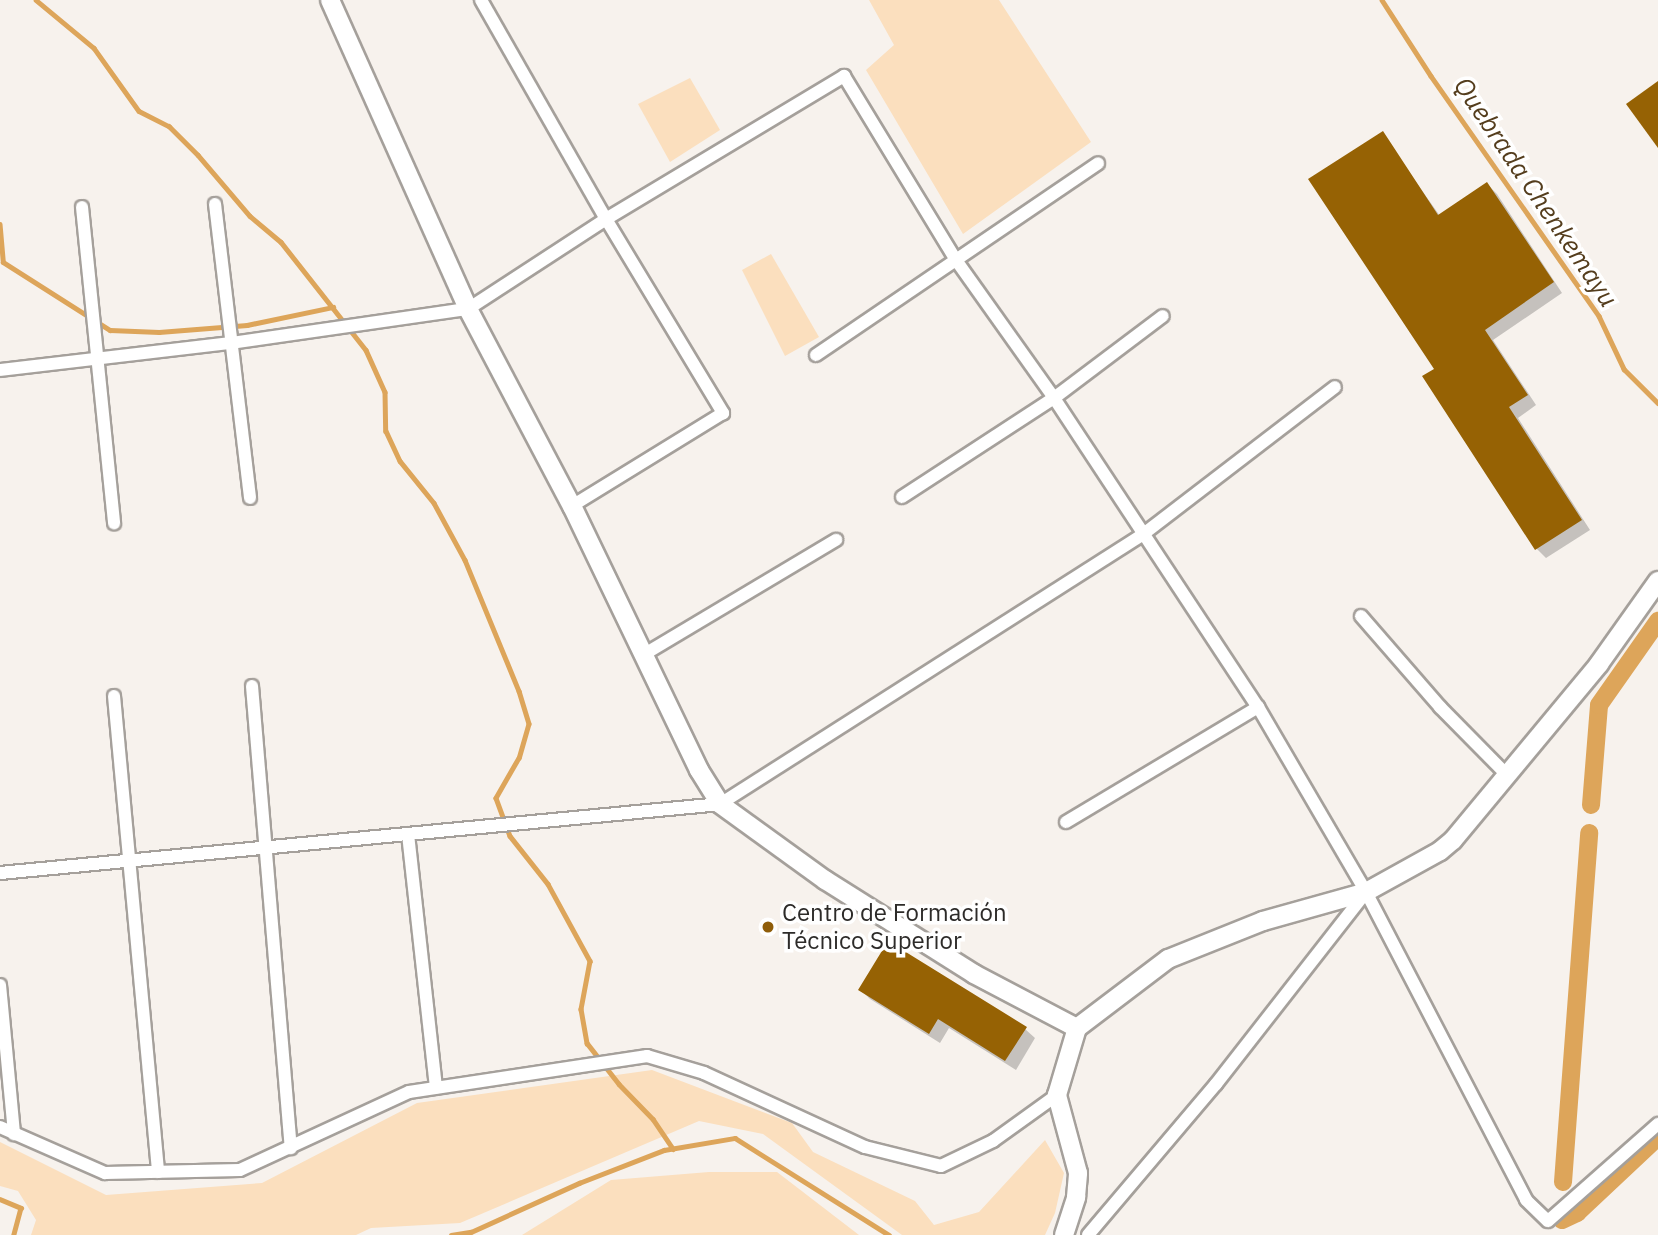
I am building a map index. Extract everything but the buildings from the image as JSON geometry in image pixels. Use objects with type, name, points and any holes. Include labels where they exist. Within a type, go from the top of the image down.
[{"type":"street","points":[[330,0],[468,309],[572,506],[699,770],[720,804],[825,880],[974,974],[1077,1028]]},
{"type":"street","points":[[481,0],[606,219],[723,413],[572,506]]},
{"type":"street","points":[[0,370],[231,343],[468,309],[606,219],[844,76],[956,260],[1054,398],[1258,708],[1366,892],[1526,1200],[1548,1221],[1658,1124]]},
{"type":"street","points":[[816,355],[1098,163]]},
{"type":"street","points":[[215,204],[250,498]]},
{"type":"street","points":[[82,207],[114,523]]},
{"type":"street","points":[[902,497],[1054,398],[1163,316]]},
{"type":"street","points":[[0,873],[720,804],[1142,535],[1335,387]]},
{"type":"street","points":[[643,654],[836,540]]},
{"type":"street","points":[[1064,1235],[1076,1198],[1077,1173],[1057,1095],[1077,1028],[1168,959],[1263,920],[1366,892],[1422,864],[1447,846],[1600,664],[1658,581]]},
{"type":"street","points":[[1361,616],[1440,707],[1507,776]]},
{"type":"street","points":[[252,686],[291,1148]]},
{"type":"street","points":[[114,696],[158,1172]]},
{"type":"street","points":[[1066,822],[1258,708]]},
{"type":"street","points":[[408,834],[436,1087]]},
{"type":"street","points":[[1088,1235],[1216,1084],[1366,892]]},
{"type":"street","points":[[0,985],[15,1134]]},
{"type":"street","points":[[0,1127],[105,1173],[240,1170],[409,1092],[647,1056],[704,1073],[865,1147],[941,1166],[993,1142],[1057,1095]]},
{"type":"shaded area","points":[[869,0],[999,0],[1091,142],[963,234],[866,70],[894,45]]},
{"type":"shaded area","points":[[690,78],[720,130],[670,162],[638,104]]},
{"type":"shaded area","points":[[771,254],[819,337],[785,356],[742,270]]},
{"type":"shaded area","points":[[652,1070],[792,1123],[813,1152],[915,1201],[934,1225],[979,1212],[1045,1140],[1064,1173],[1055,1213],[1045,1235],[902,1235],[763,1134],[699,1121],[460,1223],[371,1228],[356,1235],[31,1235],[36,1220],[18,1191],[0,1186],[0,1142],[106,1195],[262,1183],[417,1103]]},
{"type":"shaded area","points":[[709,1172],[777,1172],[859,1235],[522,1235],[611,1180]]},
{"type":"waterway","points":[[36,0],[94,48],[139,111],[169,126],[198,155],[250,216],[281,242],[366,350],[385,392],[386,431],[400,461],[434,503],[465,560],[519,691],[529,724],[519,758],[496,798],[510,836],[548,884],[590,961],[581,1009],[587,1043],[619,1084],[653,1119],[673,1149]]},
{"type":"waterway","name":"Quebrada Chenkemayu","points":[[1382,0],[1431,76],[1599,316],[1624,369],[1658,403]]},
{"type":"waterway","points":[[0,224],[3,262],[110,330],[159,332],[247,325],[333,307]]},
{"type":"waterway","points":[[1591,805],[1599,705],[1658,621]]},
{"type":"waterway","points":[[1563,1182],[1589,833]]},
{"type":"waterway","points":[[1562,1220],[1577,1213],[1658,1137]]},
{"type":"waterway","points":[[451,1235],[471,1232],[579,1183],[664,1150],[735,1138],[889,1235]]},
{"type":"waterway","points":[[0,1199],[21,1208],[14,1235]]},
{"type":"place","name":"Centro de Formación Técnico Superior","points":[[768,927]]}]
